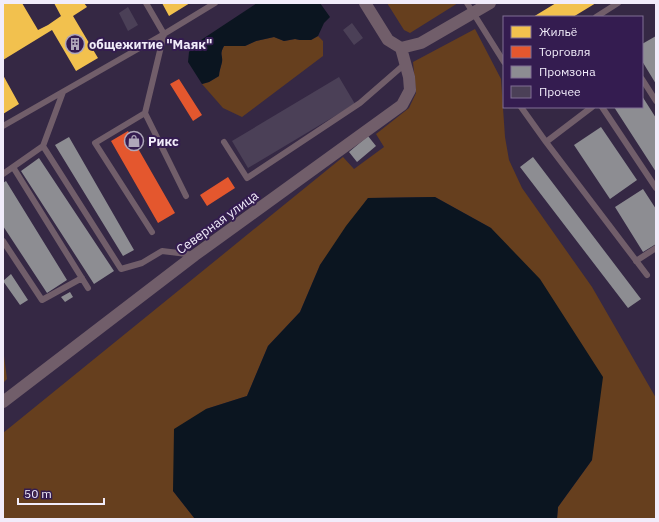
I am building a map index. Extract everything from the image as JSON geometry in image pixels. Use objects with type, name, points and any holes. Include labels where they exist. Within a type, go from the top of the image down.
[{"type":"street","points":[[365,3],[388,40],[401,48],[421,43],[470,8],[490,3]]},
{"type":"street","name":"Северная улица","points":[[3,402],[195,255],[402,105],[410,90],[406,63],[401,48]]},
{"type":"lane","points":[[146,3],[164,34],[145,113],[186,196]]},
{"type":"lane","points":[[3,126],[164,34],[214,3]]},
{"type":"lane","points":[[598,16],[618,3]]},
{"type":"lane","points":[[470,8],[503,60]]},
{"type":"lane","points":[[224,142],[247,178],[360,103],[406,63]]},
{"type":"lane","points":[[643,81],[656,101]]},
{"type":"lane","points":[[3,174],[43,146],[63,92]]},
{"type":"lane","points":[[523,108],[546,142],[647,275]]},
{"type":"lane","points":[[546,142],[591,108]]},
{"type":"lane","points":[[603,108],[656,188]]},
{"type":"lane","points":[[145,113],[95,143],[152,232]]},
{"type":"lane","points":[[43,146],[121,269],[142,263],[162,251],[195,255]]},
{"type":"lane","points":[[13,167],[88,288]]},
{"type":"lane","points":[[3,241],[42,300],[82,278]]},
{"type":"lane","points":[[636,261],[656,248]]},
{"type":"shaded area","points":[[387,3],[458,3],[410,33],[404,30]]},
{"type":"shaded area","points":[[475,29],[501,79],[505,137],[509,160],[522,188],[592,287],[656,398],[656,519],[557,519],[558,507],[592,460],[491,228],[435,197],[368,198],[320,265],[300,312],[268,346],[247,396],[206,409],[173,491],[195,519],[3,519],[3,433],[343,157],[354,169],[384,147],[376,134],[409,108],[416,93],[413,62]]},
{"type":"shaded area","points":[[318,36],[323,41],[323,56],[242,117],[223,108],[202,84],[219,76],[222,62],[221,53],[224,46],[245,46],[256,41],[274,37],[284,41],[295,39],[311,40]]},
{"type":"shaded area","points":[[3,348],[7,379],[3,383]]},
{"type":"water","points":[[257,3],[320,3],[330,17],[324,23],[318,36],[311,40],[295,39],[284,41],[274,37],[256,41],[245,46],[224,46],[221,53],[222,62],[219,76],[202,84],[188,62],[189,52],[195,44]]},
{"type":"water","points":[[435,197],[491,228],[540,279],[603,377],[592,460],[558,507],[557,519],[195,519],[173,491],[174,429],[206,409],[247,396],[268,346],[300,312],[320,265],[346,226],[368,198]]},
{"type":"building: Жильё","name":"общежитие \"Маяк\"","points":[[3,3],[22,3],[38,30],[61,16],[54,3],[84,3],[87,7],[73,16],[98,58],[76,71],[52,30],[3,60]]},
{"type":"building: Жильё","points":[[162,3],[190,3],[169,16]]},
{"type":"building: Жильё","points":[[556,3],[596,3],[575,16],[535,16]]},
{"type":"building: Жильё","points":[[3,75],[19,104],[3,114]]},
{"type":"building: Торговля","points":[[179,79],[202,115],[193,121],[170,84]]},
{"type":"building: Торговля","points":[[128,131],[175,213],[158,223],[111,141]]},
{"type":"building: Торговля","points":[[228,177],[235,188],[207,206],[200,195]]},
{"type":"building: Промзона","points":[[656,36],[656,84],[643,63],[643,43]]},
{"type":"building: Промзона","points":[[643,98],[656,118],[656,172],[615,108],[643,108]]},
{"type":"building: Промзона","points":[[601,127],[637,180],[610,199],[574,145]]},
{"type":"building: Промзона","points":[[368,136],[376,146],[357,162],[349,152]]},
{"type":"building: Промзона","points":[[69,137],[134,250],[123,256],[55,145]]},
{"type":"building: Промзона","points":[[533,157],[641,299],[628,308],[520,167]]},
{"type":"building: Промзона","points":[[39,158],[114,271],[94,284],[21,171]]},
{"type":"building: Промзона","points":[[6,181],[67,280],[47,293],[3,226],[3,183]]},
{"type":"building: Промзона","points":[[643,189],[656,209],[656,244],[643,252],[615,207]]},
{"type":"building: Промзона","points":[[11,274],[28,300],[20,305],[3,281]]},
{"type":"building: Промзона","points":[[70,292],[73,297],[65,302],[61,297]]},
{"type":"building: Прочее","points":[[128,7],[138,25],[128,31],[119,13]]},
{"type":"building: Прочее","points":[[352,23],[363,38],[354,45],[343,30]]},
{"type":"building: Прочее","points":[[339,77],[355,104],[248,168],[232,141]]},
{"type":"place","name":"общежитие \"Маяк\"","points":[[75,44]]},
{"type":"place","name":"Рикс","points":[[134,141]]}]
